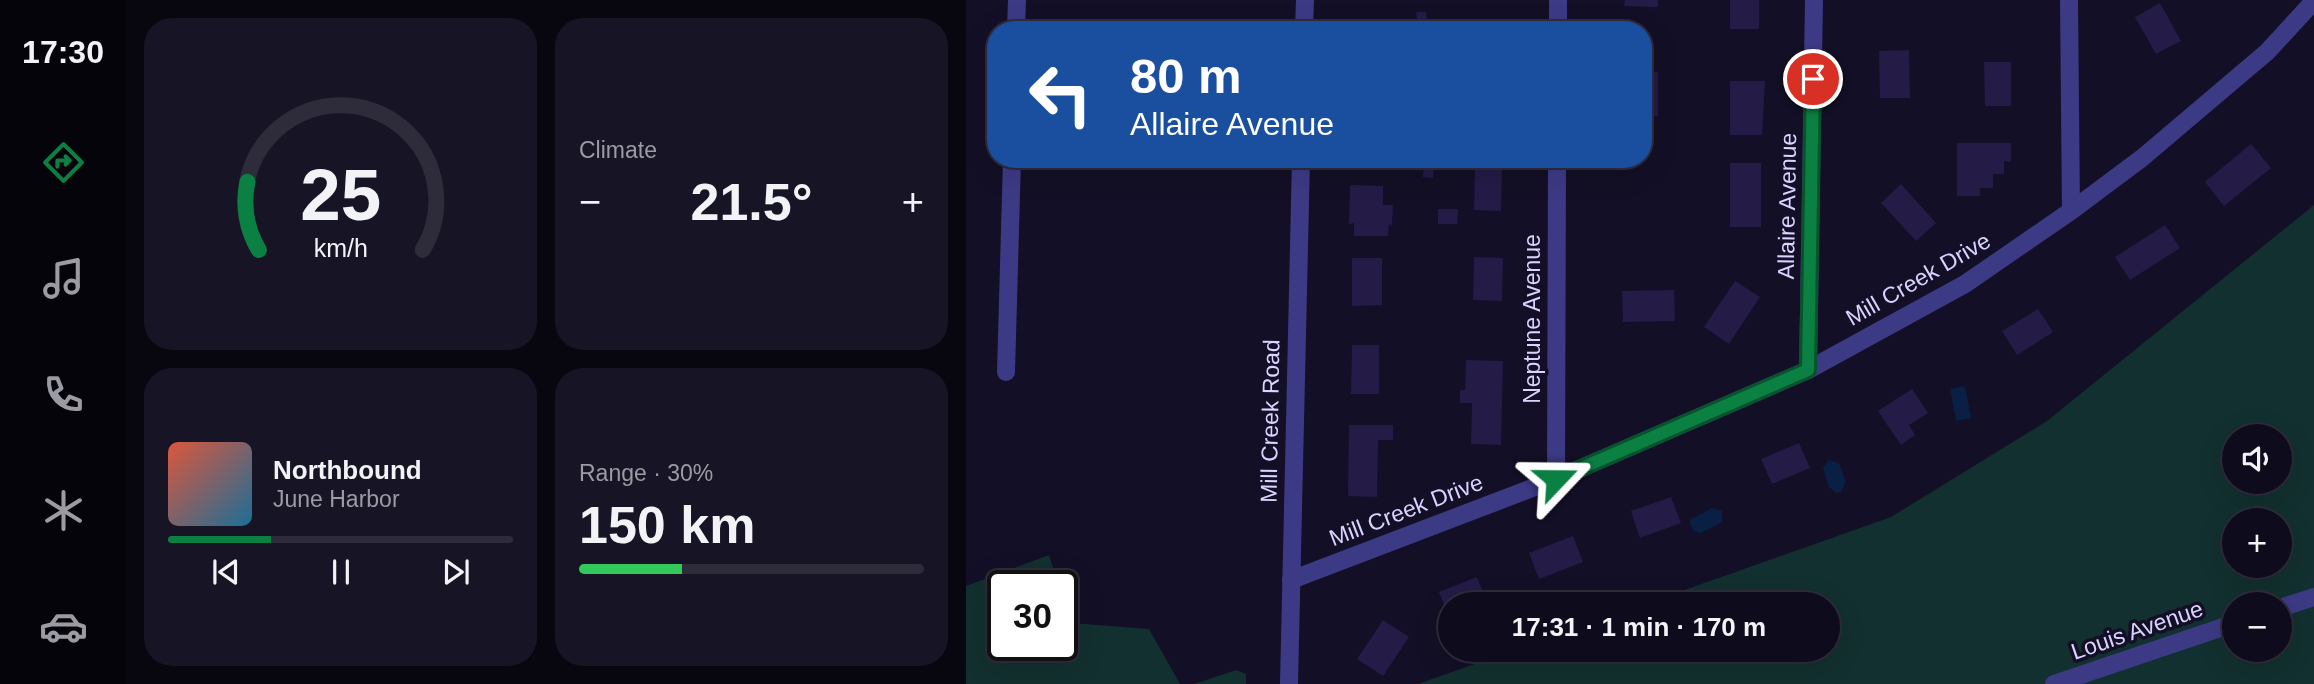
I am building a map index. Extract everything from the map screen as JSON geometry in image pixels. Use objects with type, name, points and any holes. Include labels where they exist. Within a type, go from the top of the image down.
[{"type":"street","points":[[1016,21],[1017,0]]},
{"type":"street","points":[[1304,21],[1305,0]]},
{"type":"street","points":[[1558,0],[1558,21]]},
{"type":"street","name":"Allaire Avenue","points":[[1808,370],[1814,0]]},
{"type":"street","points":[[2069,0],[2071,211]]},
{"type":"street","name":"Mill Creek Drive","points":[[1291,580],[1556,479],[1808,370],[1965,284],[2142,159],[2267,52],[2314,1]]},
{"type":"street","points":[[1006,372],[1012,168]]},
{"type":"street","name":"Mill Creek Road","points":[[1289,684],[1301,168]]},
{"type":"street","name":"Neptune Avenue","points":[[1556,479],[1557,168]]},
{"type":"street","points":[[2292,604],[2314,597]]},
{"type":"street","name":"Louis Avenue","points":[[2054,684],[2222,627]]},
{"type":"green space","points":[[2314,205],[2314,684],[1418,684],[1480,662],[1840,662],[1840,592],[1679,592],[1891,517],[2047,421]]},
{"type":"green space","points":[[1049,555],[1054,570],[1009,570]]},
{"type":"green space","points":[[987,578],[987,661],[1078,661],[1078,624],[1149,629],[1180,684],[966,684],[966,586]]},
{"type":"green space","points":[[1236,670],[1246,674],[1246,684],[1194,684]]},
{"type":"water","points":[[1965,386],[1971,418],[1956,421],[1950,389]]},
{"type":"water","points":[[1829,460],[1839,463],[1846,482],[1841,492],[1836,493],[1829,487],[1823,468]]},
{"type":"water","points":[[1712,508],[1722,511],[1722,522],[1701,533],[1693,531],[1691,519]]},
{"type":"building","points":[[1625,0],[1658,0],[1658,7],[1624,6]]},
{"type":"building","points":[[1730,0],[1759,0],[1759,29],[1730,29]]},
{"type":"building","points":[[2160,3],[2181,41],[2156,54],[2135,17]]},
{"type":"building","points":[[1416,12],[1426,12],[1427,20],[1417,21]]},
{"type":"building","points":[[1909,50],[1910,98],[1880,98],[1879,51]]},
{"type":"building","points":[[1984,62],[2011,62],[2011,106],[1985,106]]},
{"type":"building","points":[[1652,72],[1658,72],[1658,116],[1652,116]]},
{"type":"building","points":[[1730,81],[1765,81],[1762,135],[1730,135]]},
{"type":"building","points":[[1957,143],[2011,143],[2011,162],[2004,161],[2004,174],[1993,174],[1993,188],[1980,188],[1980,196],[1957,196]]},
{"type":"building","points":[[2251,144],[2271,168],[2224,206],[2205,182]]},
{"type":"building","points":[[1730,163],[1761,163],[1761,227],[1730,227]]},
{"type":"building","points":[[1424,168],[1434,168],[1433,178],[1423,177]]},
{"type":"building","points":[[1475,168],[1502,169],[1501,211],[1474,210]]},
{"type":"building","points":[[1901,184],[1936,223],[1916,241],[1881,203]]},
{"type":"building","points":[[1350,185],[1383,186],[1383,205],[1393,205],[1392,225],[1389,224],[1388,236],[1354,236],[1354,223],[1349,224]]},
{"type":"building","points":[[1438,209],[1458,209],[1457,224],[1438,224]]},
{"type":"building","points":[[2165,225],[2180,248],[2130,280],[2115,257]]},
{"type":"building","points":[[1474,257],[1503,258],[1502,301],[1473,300]]},
{"type":"building","points":[[1352,258],[1382,258],[1382,305],[1352,306]]},
{"type":"building","points":[[1735,281],[1760,297],[1729,344],[1704,327]]},
{"type":"building","points":[[1674,290],[1675,321],[1623,322],[1622,291]]},
{"type":"building","points":[[2038,309],[2053,332],[2017,355],[2002,331]]},
{"type":"building","points":[[1352,345],[1379,345],[1379,394],[1351,394]]},
{"type":"building","points":[[1466,360],[1503,361],[1501,445],[1471,444],[1472,403],[1460,403],[1460,390],[1465,390]]},
{"type":"building","points":[[1912,389],[1928,413],[1909,425],[1915,435],[1901,445],[1878,411]]},
{"type":"building","points":[[1349,425],[1393,425],[1393,440],[1378,440],[1377,497],[1348,496]]},
{"type":"building","points":[[1799,443],[1810,468],[1772,484],[1761,459]]},
{"type":"building","points":[[1671,497],[1681,523],[1640,538],[1631,511]]},
{"type":"building","points":[[1573,536],[1583,562],[1539,579],[1529,553]]},
{"type":"building","points":[[1477,577],[1483,592],[1439,592]]},
{"type":"building","points":[[1383,620],[1409,637],[1383,676],[1357,659]]},
{"type":"route","points":[[1556,479],[1808,370],[1813,79]]}]
